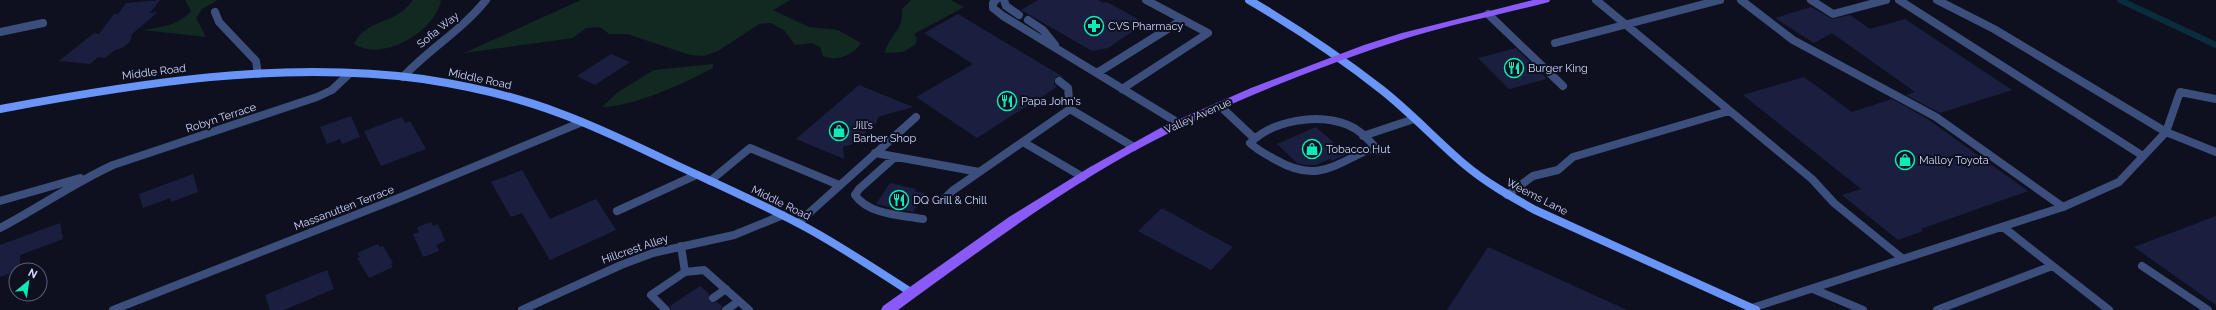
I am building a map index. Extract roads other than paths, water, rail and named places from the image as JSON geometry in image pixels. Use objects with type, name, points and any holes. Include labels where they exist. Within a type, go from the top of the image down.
[{"type":"main road","name":"Weems Lane","points":[[1249,0],[1304,34],[1382,90],[1464,164],[1507,195],[1535,210],[1754,309]]},
{"type":"main road","name":"Valley Avenue","points":[[888,310],[1014,220],[1134,147],[1180,124],[1337,58],[1406,35],[1545,0]]},
{"type":"main road","name":"Middle Road","points":[[0,109],[135,85],[211,76],[258,74],[350,74],[403,77],[478,89],[512,97],[582,122],[798,222],[848,251],[912,293]]},
{"type":"street","name":"Sofia Way","points":[[403,77],[420,59],[474,15],[486,0]]},
{"type":"street","points":[[996,0],[993,5],[995,10],[1180,124]]},
{"type":"street","points":[[1004,0],[1006,6],[1020,15]]},
{"type":"street","points":[[1122,89],[1208,33],[1146,0]]},
{"type":"street","points":[[1596,0],[1812,179],[1834,203],[1903,259]]},
{"type":"street","points":[[1555,43],[1720,0]]},
{"type":"street","points":[[1741,0],[1793,40],[1936,117],[2063,207]]},
{"type":"street","points":[[1811,0],[1833,14],[1886,0]]},
{"type":"street","points":[[1899,0],[2143,156]]},
{"type":"street","points":[[1937,0],[1994,28],[2166,132],[2216,152]]},
{"type":"street","points":[[215,12],[219,22],[235,42],[256,61],[258,74]]},
{"type":"street","points":[[1488,14],[1563,86]]},
{"type":"street","points":[[1028,20],[1043,30],[1058,49]]},
{"type":"street","points":[[1097,74],[1182,20]]},
{"type":"street","points":[[0,32],[43,23]]},
{"type":"street","name":"Robyn Terrace","points":[[0,201],[93,174],[137,156],[317,97],[332,90],[350,74]]},
{"type":"street","points":[[1059,81],[1068,88],[1070,109]]},
{"type":"street","points":[[1754,309],[2063,207],[2120,182],[2166,132],[2180,92],[2216,99]]},
{"type":"street","points":[[1220,106],[1254,138]]},
{"type":"street","points":[[943,200],[952,191],[1070,109]]},
{"type":"street","points":[[1070,109],[1134,147]]},
{"type":"street","points":[[1507,195],[1533,176],[1558,170],[1573,157],[1729,111]]},
{"type":"street","points":[[798,222],[916,117]]},
{"type":"street","points":[[1312,119],[1341,122],[1354,128],[1363,136],[1376,149],[1328,168],[1312,172],[1291,168],[1254,147],[1250,143],[1254,138],[1286,124],[1312,119]]},
{"type":"street","points":[[1363,136],[1414,119]]},
{"type":"street","name":"Massanutten Terrace","points":[[113,310],[401,197],[582,122]]},
{"type":"street","points":[[1023,142],[1083,177]]},
{"type":"street","points":[[710,181],[750,148],[839,185]]},
{"type":"street","points":[[875,153],[979,172]]},
{"type":"street","points":[[895,157],[859,188],[855,195],[857,200],[871,208],[923,219]]},
{"type":"street","name":"Robyn Terrace","points":[[0,228],[33,211],[93,174]]},
{"type":"street","points":[[617,211],[696,175]]},
{"type":"street","name":"Hillcrest Alley","points":[[522,310],[621,264],[653,253],[734,235],[783,215]]},
{"type":"street","points":[[2003,226],[2109,310]]},
{"type":"street","points":[[681,246],[685,272]]},
{"type":"street","points":[[1937,310],[2052,266]]},
{"type":"street","points":[[2142,266],[2208,310]]},
{"type":"street","points":[[666,310],[651,295],[685,272],[704,270],[749,310]]},
{"type":"street","points":[[713,298],[726,289]]},
{"type":"street","points":[[1813,289],[1863,310]]},
{"type":"street","points":[[726,310],[739,301]]},
{"type":"waterway","points":[[2120,0],[2216,45]]},
{"type":"place","name":"CVS Pharmacy","points":[[1094,26]]},
{"type":"place","name":"Burger King","points":[[1514,68]]},
{"type":"place","name":"Papa John's","points":[[1007,101]]},
{"type":"place","name":"Jill’s Barber Shop","points":[[839,131]]},
{"type":"place","name":"Tobacco Hut","points":[[1312,149]]},
{"type":"place","name":"Malloy Toyota","points":[[1905,160]]},
{"type":"place","name":"DQ Grill & Chill","points":[[899,200]]}]
